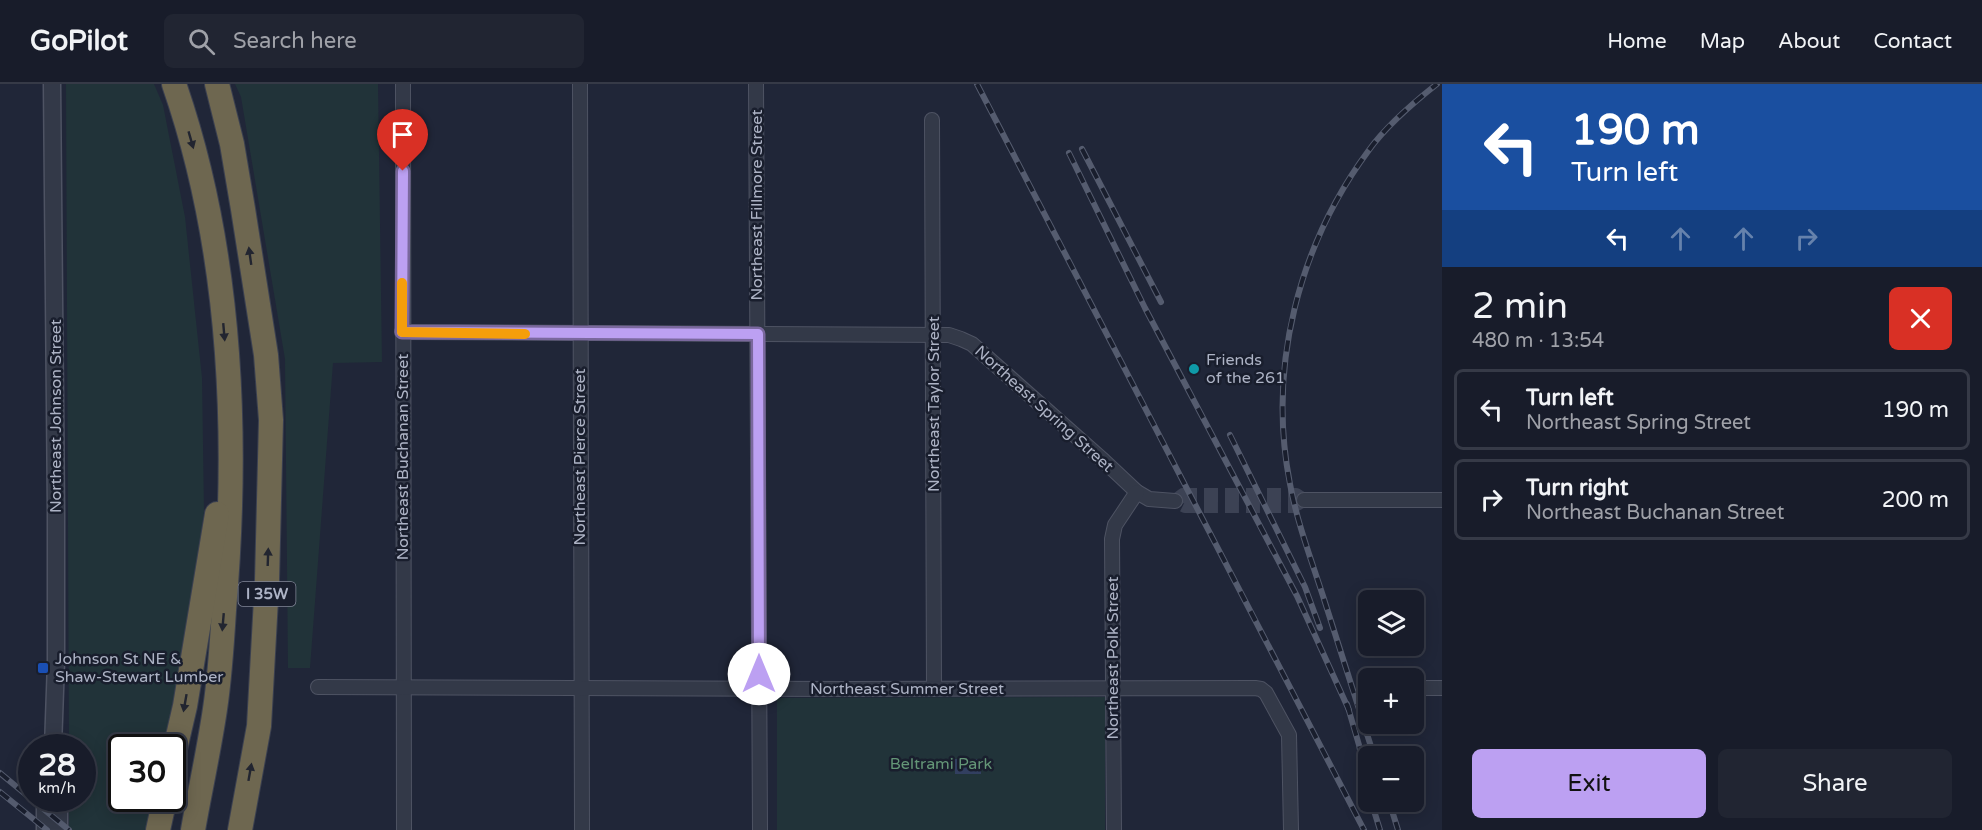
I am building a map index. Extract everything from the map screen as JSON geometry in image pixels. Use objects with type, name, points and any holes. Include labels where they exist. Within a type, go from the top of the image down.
[{"type":"highway","name":"I 35W","points":[[174,84],[199,168],[214,240],[227,360],[230,438],[231,508],[222,640],[215,709],[193,830]]},
{"type":"highway","name":"I 35W","points":[[218,84],[232,144],[243,209],[266,356],[271,420],[267,581],[259,726],[240,830]]},
{"type":"highway","points":[[178,734],[230,438]]},
{"type":"highway","points":[[158,830],[162,812]]},
{"type":"street","name":"Northeast Johnson Street","points":[[52,84],[56,500],[53,734]]},
{"type":"street","name":"Northeast Buchanan Street","points":[[403,84],[404,830]]},
{"type":"street","name":"Northeast Pierce Street","points":[[580,84],[582,830]]},
{"type":"street","name":"Northeast Fillmore Street","points":[[756,84],[760,830]]},
{"type":"street","name":"Northeast Taylor Street","points":[[932,120],[934,689]]},
{"type":"street","name":"Northeast Spring Street","points":[[402,332],[934,335],[955,337],[972,345],[1137,492],[1149,498],[1175,501]]},
{"type":"street","name":"Northeast Polk Street","points":[[1114,830],[1112,539],[1115,525],[1137,492]]},
{"type":"street","points":[[1304,500],[1442,500]]},
{"type":"street","name":"Northeast Summer Street","points":[[318,687],[1261,689],[1269,698],[1289,735],[1291,830]]},
{"type":"street","points":[[1424,688],[1442,688]]},
{"type":"street","points":[[45,812],[45,830]]},
{"type":"street","points":[[59,812],[59,830]]},
{"type":"green space","points":[[66,84],[154,84],[163,105],[185,217],[202,378],[204,511],[187,650],[170,734],[108,734],[108,812],[152,812],[148,830],[69,830],[69,812],[96,812],[96,734],[69,734]]},
{"type":"green space","points":[[235,84],[378,84],[382,362],[333,363],[310,668],[288,668],[285,359],[241,97]]},
{"type":"green space","name":"Beltrami Park","points":[[1105,697],[1105,830],[777,830],[777,698]]},
{"type":"water","points":[[955,759],[981,759],[981,774],[955,774]]},
{"type":"tunnel","points":[[1183,495],[1296,495],[1304,500],[1293,506],[1185,506],[1175,501],[1183,495]]},
{"type":"railway","points":[[977,84],[1364,830]]},
{"type":"railway","points":[[1371,746],[1293,498],[1284,440],[1283,396],[1286,352],[1307,266],[1324,225],[1345,187],[1369,150],[1392,123],[1437,84]]},
{"type":"railway","points":[[1082,149],[1161,302]]},
{"type":"railway","points":[[1069,153],[1145,308],[1297,596],[1349,710]]},
{"type":"railway","points":[[1230,435],[1305,587],[1320,628]]},
{"type":"railway","points":[[1347,704],[1359,746]]},
{"type":"railway","points":[[0,773],[69,830]]},
{"type":"railway","points":[[0,792],[47,830]]},
{"type":"railway","points":[[1374,812],[1380,830]]},
{"type":"railway","points":[[1392,812],[1398,830]]},
{"type":"slow traffic","points":[[402,283],[402,332],[525,334]]},
{"type":"place","name":"Friends of the 261","points":[[1194,369]]},
{"type":"place","name":"Johnson St NE & Shaw-Stewart Lumber","points":[[43,668]]},
{"type":"route","points":[[403,171],[402,332],[758,334],[759,674]]}]
